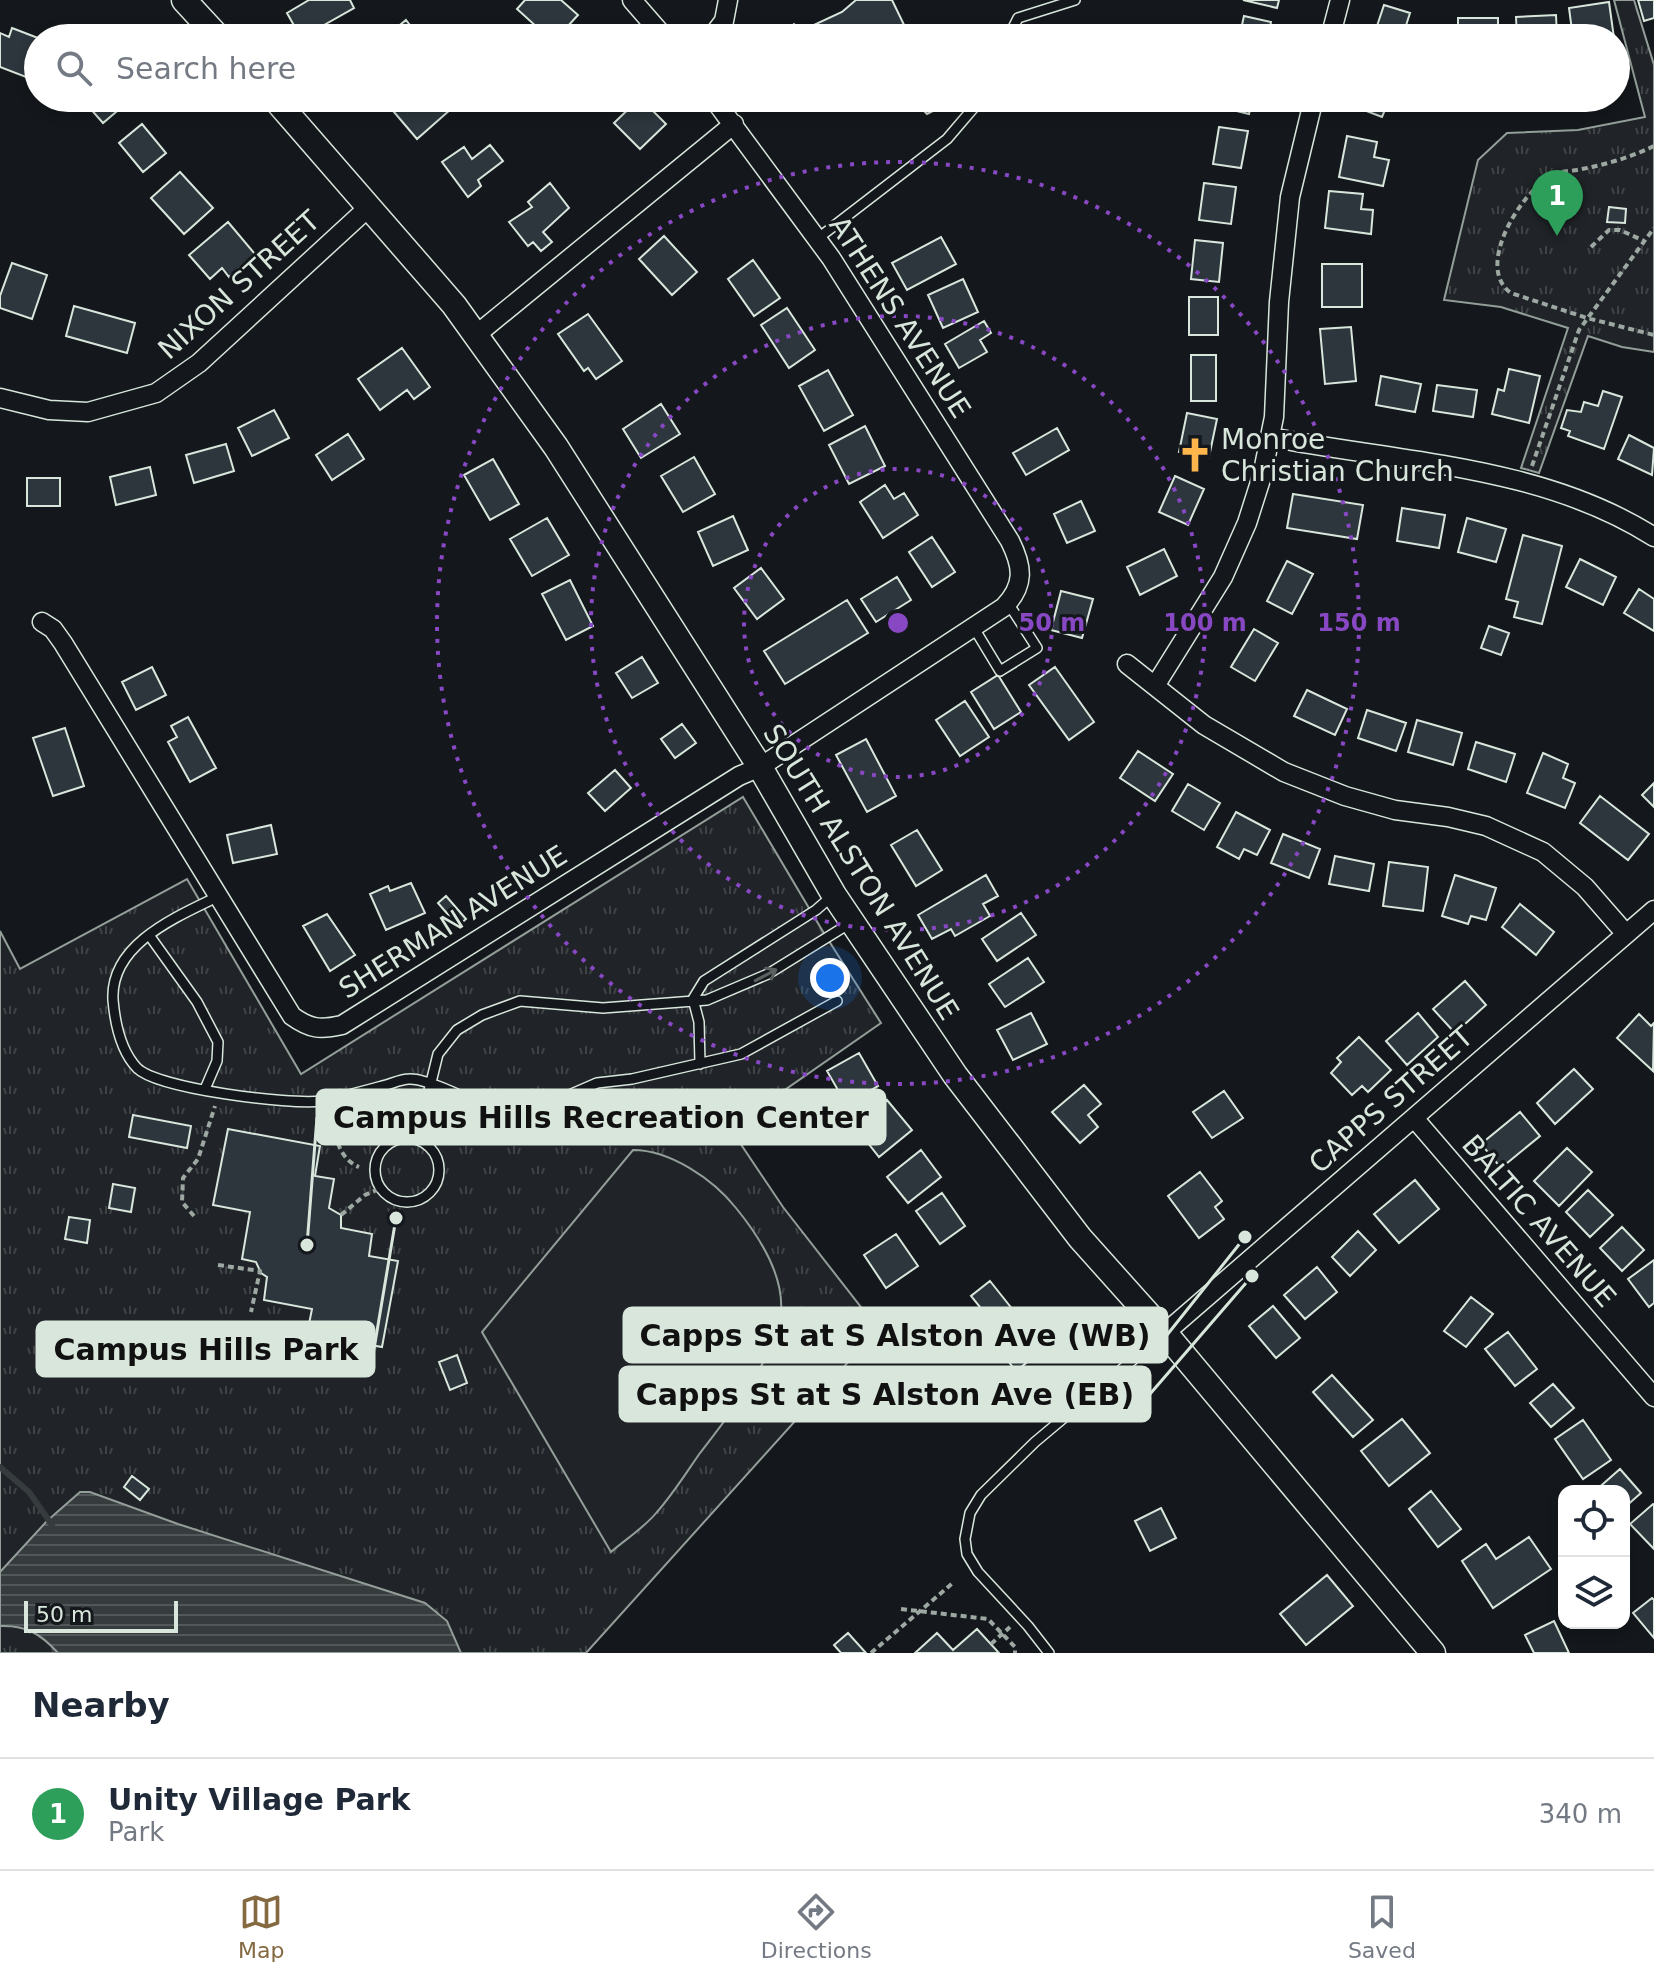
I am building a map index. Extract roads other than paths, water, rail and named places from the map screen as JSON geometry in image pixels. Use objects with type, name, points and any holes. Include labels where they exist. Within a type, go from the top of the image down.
[{"type":"street","points":[[184,0],[206,24]]},
{"type":"street","points":[[632,0],[653,24]]},
{"type":"street","points":[[722,24],[728,0]]},
{"type":"street","points":[[1334,24],[1340,0]]},
{"type":"street","name":"SOUTH ALSTON AVENUE","points":[[286,112],[370,206],[476,335],[564,458],[760,767],[834,895],[928,1037],[1039,1187],[1433,1653]]},
{"type":"street","name":"ATHENS AVENUE","points":[[724,112],[817,239],[1010,541],[1020,560],[1022,577]]},
{"type":"street","points":[[1155,686],[1223,577],[1247,523],[1262,476],[1274,417],[1279,302],[1290,197],[1311,112]]},
{"type":"street","points":[[476,335],[734,124]]},
{"type":"street","name":"NIXON STREET","points":[[0,398],[49,410],[88,412],[156,393],[199,363],[370,206]]},
{"type":"street","points":[[1270,437],[1471,471],[1526,484],[1586,502],[1654,537]]},
{"type":"street","name":"SHERMAN AVENUE","points":[[42,622],[53,629],[63,643],[292,1016],[308,1028],[324,1029],[342,1025],[739,776],[760,767],[974,628],[1015,596],[1022,577]]},
{"type":"street","points":[[1127,664],[1204,725],[1302,781],[1395,810],[1486,826],[1522,840],[1559,862],[1626,934]]},
{"type":"street","name":"CAPPS STREET","points":[[1165,1333],[1654,910]]},
{"type":"street","name":"BALTIC AVENUE","points":[[1414,1118],[1654,1397]]},
{"type":"lane","points":[[1015,24],[1018,18],[1075,0]]},
{"type":"lane","points":[[817,239],[947,139],[970,112]]},
{"type":"lane","points":[[974,628],[1000,671],[1037,648],[1008,603]]},
{"type":"lane","points":[[700,1064],[699,1022],[693,999],[704,981],[816,910],[834,895]]},
{"type":"lane","points":[[219,896],[160,926],[121,963],[113,985],[115,1019],[124,1047],[138,1069],[162,1080],[281,1102],[319,1101],[411,1079],[453,1090],[478,1106],[497,1131],[506,1133],[551,1103],[597,1083],[632,1079],[741,1054],[837,1001]]},
{"type":"lane","points":[[417,1139],[438,1054],[457,1030],[482,1015],[520,1001],[603,1008],[707,1000],[768,974],[852,922]]},
{"type":"lane","points":[[149,935],[197,1002],[218,1042],[217,1061],[205,1089]]},
{"type":"lane","points":[[405,1137],[417,1139],[427,1144],[438,1161],[439,1175],[426,1195],[408,1202],[393,1198],[381,1188],[375,1175],[376,1161],[380,1152],[392,1141],[405,1137]]},
{"type":"lane","points":[[1049,1653],[978,1572],[967,1554],[965,1539],[970,1513],[981,1495],[1035,1442],[1165,1333]]},
{"type":"waterway","points":[[0,1467],[29,1492],[52,1525]]},
{"type":"place","name":"Unity Village Park","points":[[1557,236]]},
{"type":"place","name":"Monroe Christian Church","points":[[1195,455]]},
{"type":"place","name":"Campus Hills Park","points":[[396,1218]]},
{"type":"place","name":"Capps St at S Alston Ave (WB)","points":[[1245,1237]]},
{"type":"place","name":"Campus Hills Recreation Center","points":[[307,1245]]},
{"type":"place","name":"Capps St at S Alston Ave (EB)","points":[[1252,1276]]}]
